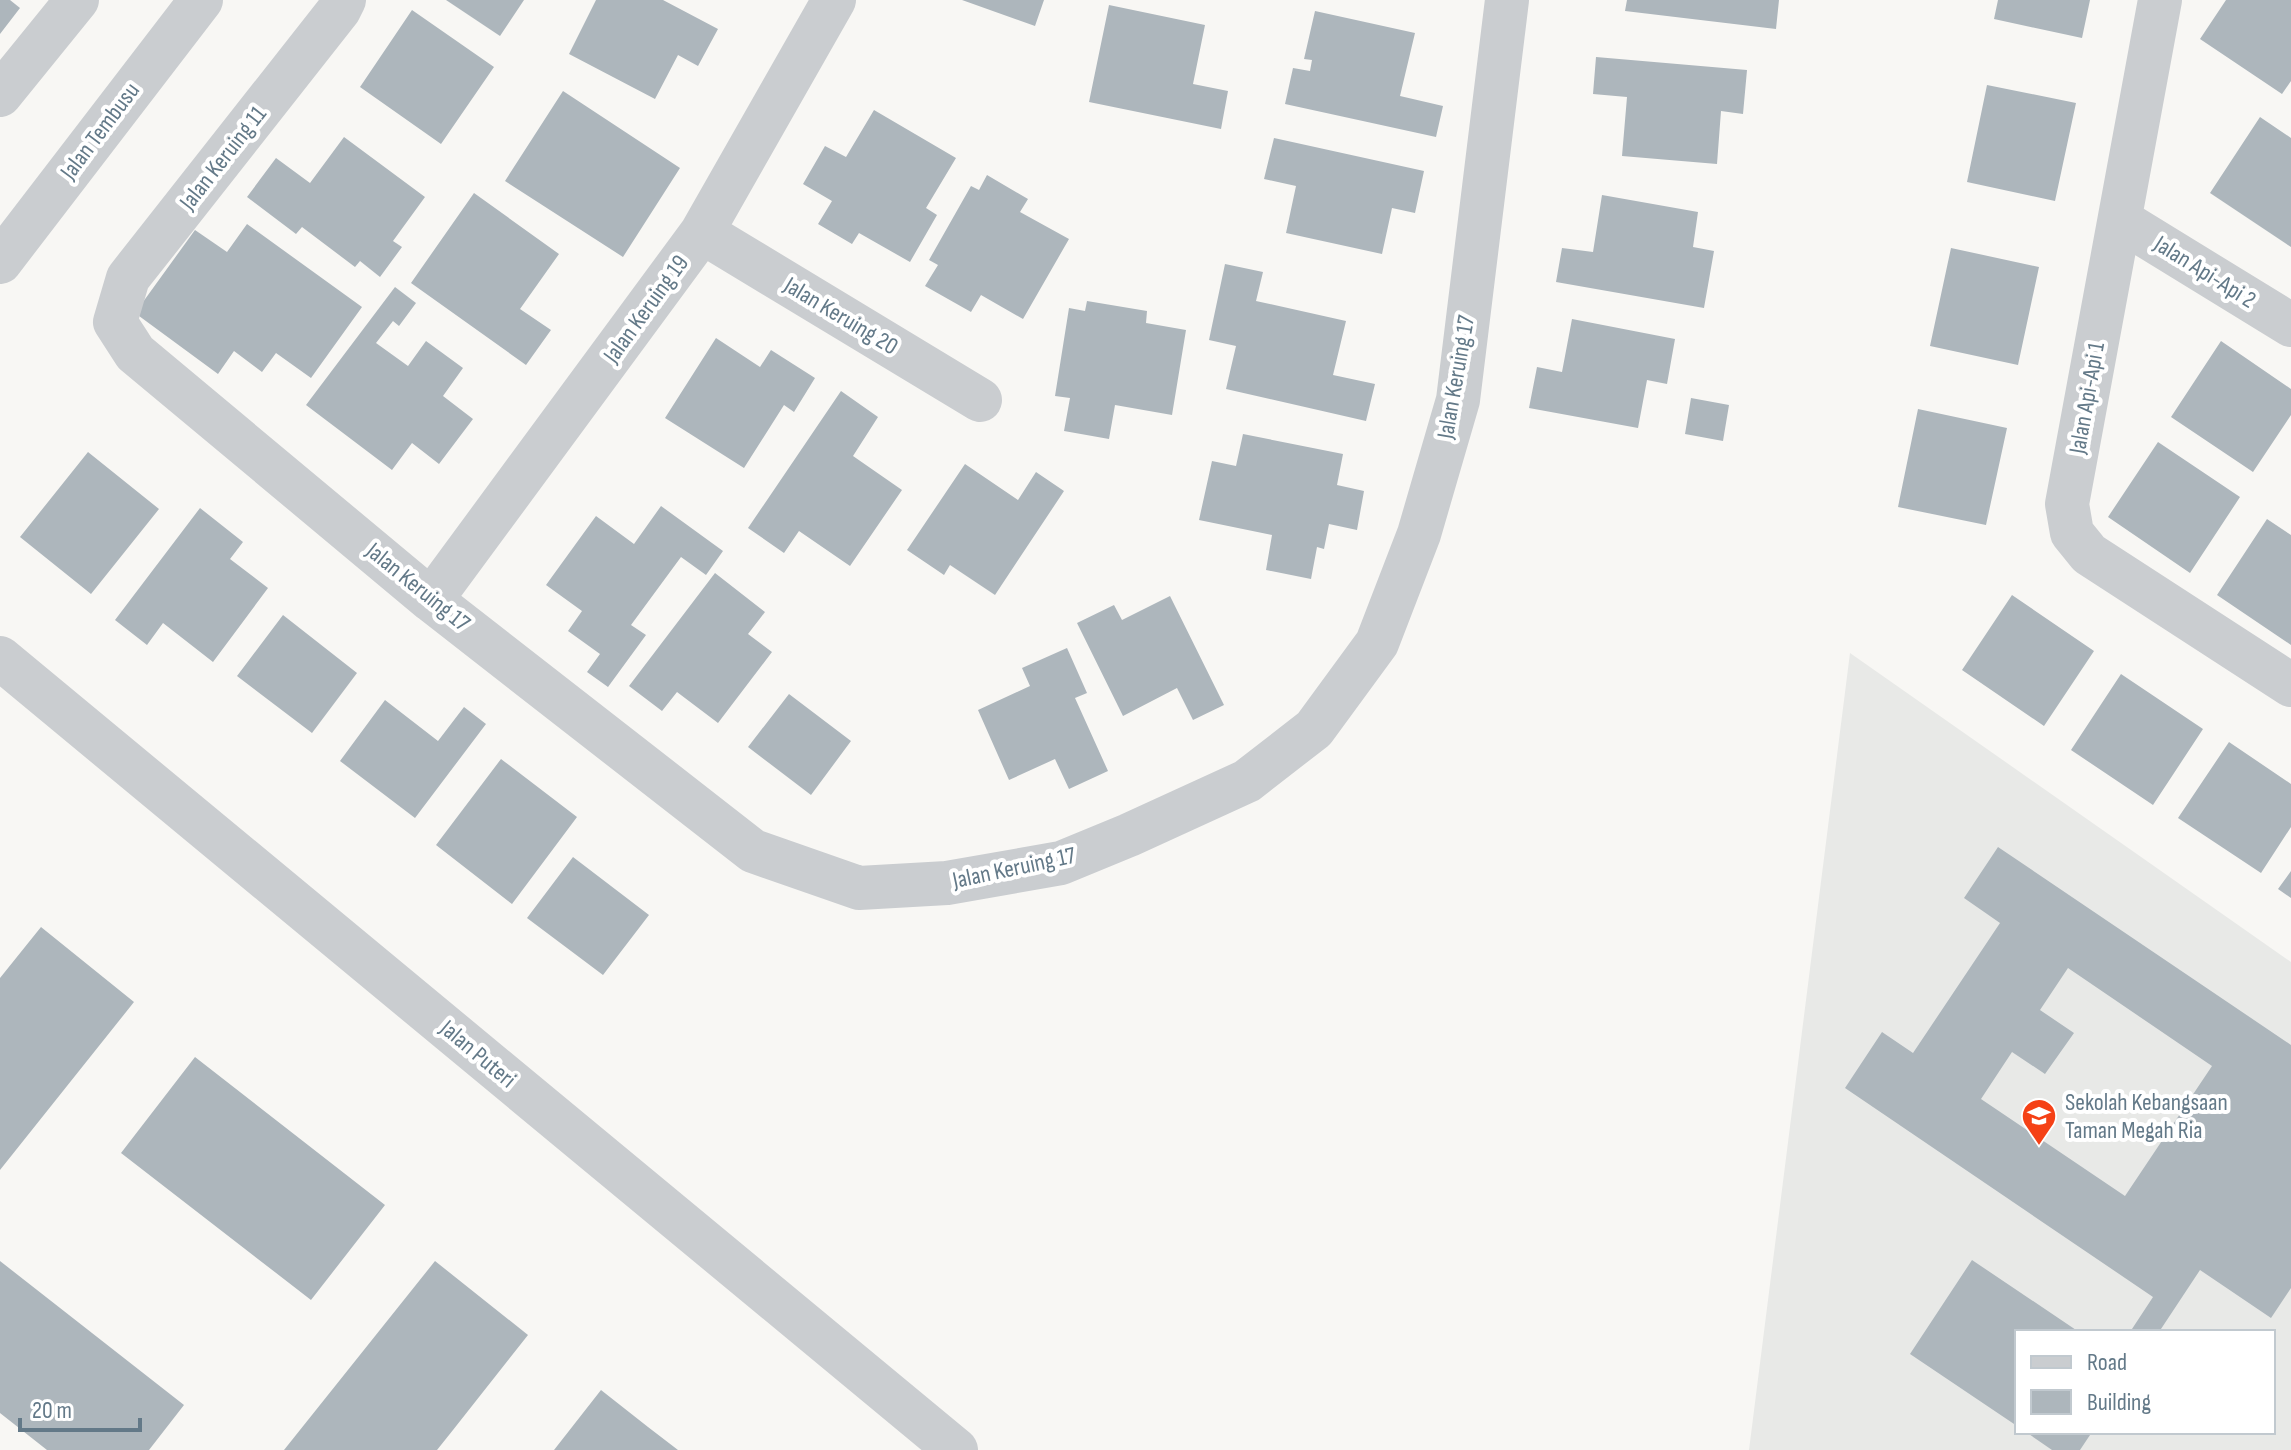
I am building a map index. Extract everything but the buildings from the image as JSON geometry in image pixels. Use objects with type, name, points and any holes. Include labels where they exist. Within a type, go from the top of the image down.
[{"type":"street","points":[[0,95],[77,0]]},
{"type":"street","name":"Jalan Tembusu","points":[[0,262],[201,0]]},
{"type":"street","name":"Jalan Keruing 11","points":[[115,322],[128,278],[344,0]]},
{"type":"street","name":"Jalan Keruing 19","points":[[431,600],[702,232],[834,0]]},
{"type":"street","name":"Jalan Keruing 17","points":[[115,322],[135,353],[431,600],[753,851],[859,888],[947,883],[1061,863],[1247,781],[1314,729],[1377,643],[1419,534],[1458,400],[1507,0]]},
{"type":"street","name":"Jalan Api-Api 1","points":[[2160,0],[2067,504],[2072,533],[2089,554],[2291,685]]},
{"type":"street","name":"Jalan Api-Api 2","points":[[2120,220],[2291,325]]},
{"type":"street","name":"Jalan Keruing 20","points":[[702,232],[980,400]]},
{"type":"street","name":"Jalan Puteri","points":[[0,658],[956,1450]]},
{"type":"shaded area","name":"Sekolah Kebangsaan Taman Megah Ria","points":[[1850,653],[2291,962],[2291,1450],[1749,1450]]},
{"type":"place","name":"Sekolah Kebangsaan Taman Megah Ria","points":[[2039,1147]]}]
